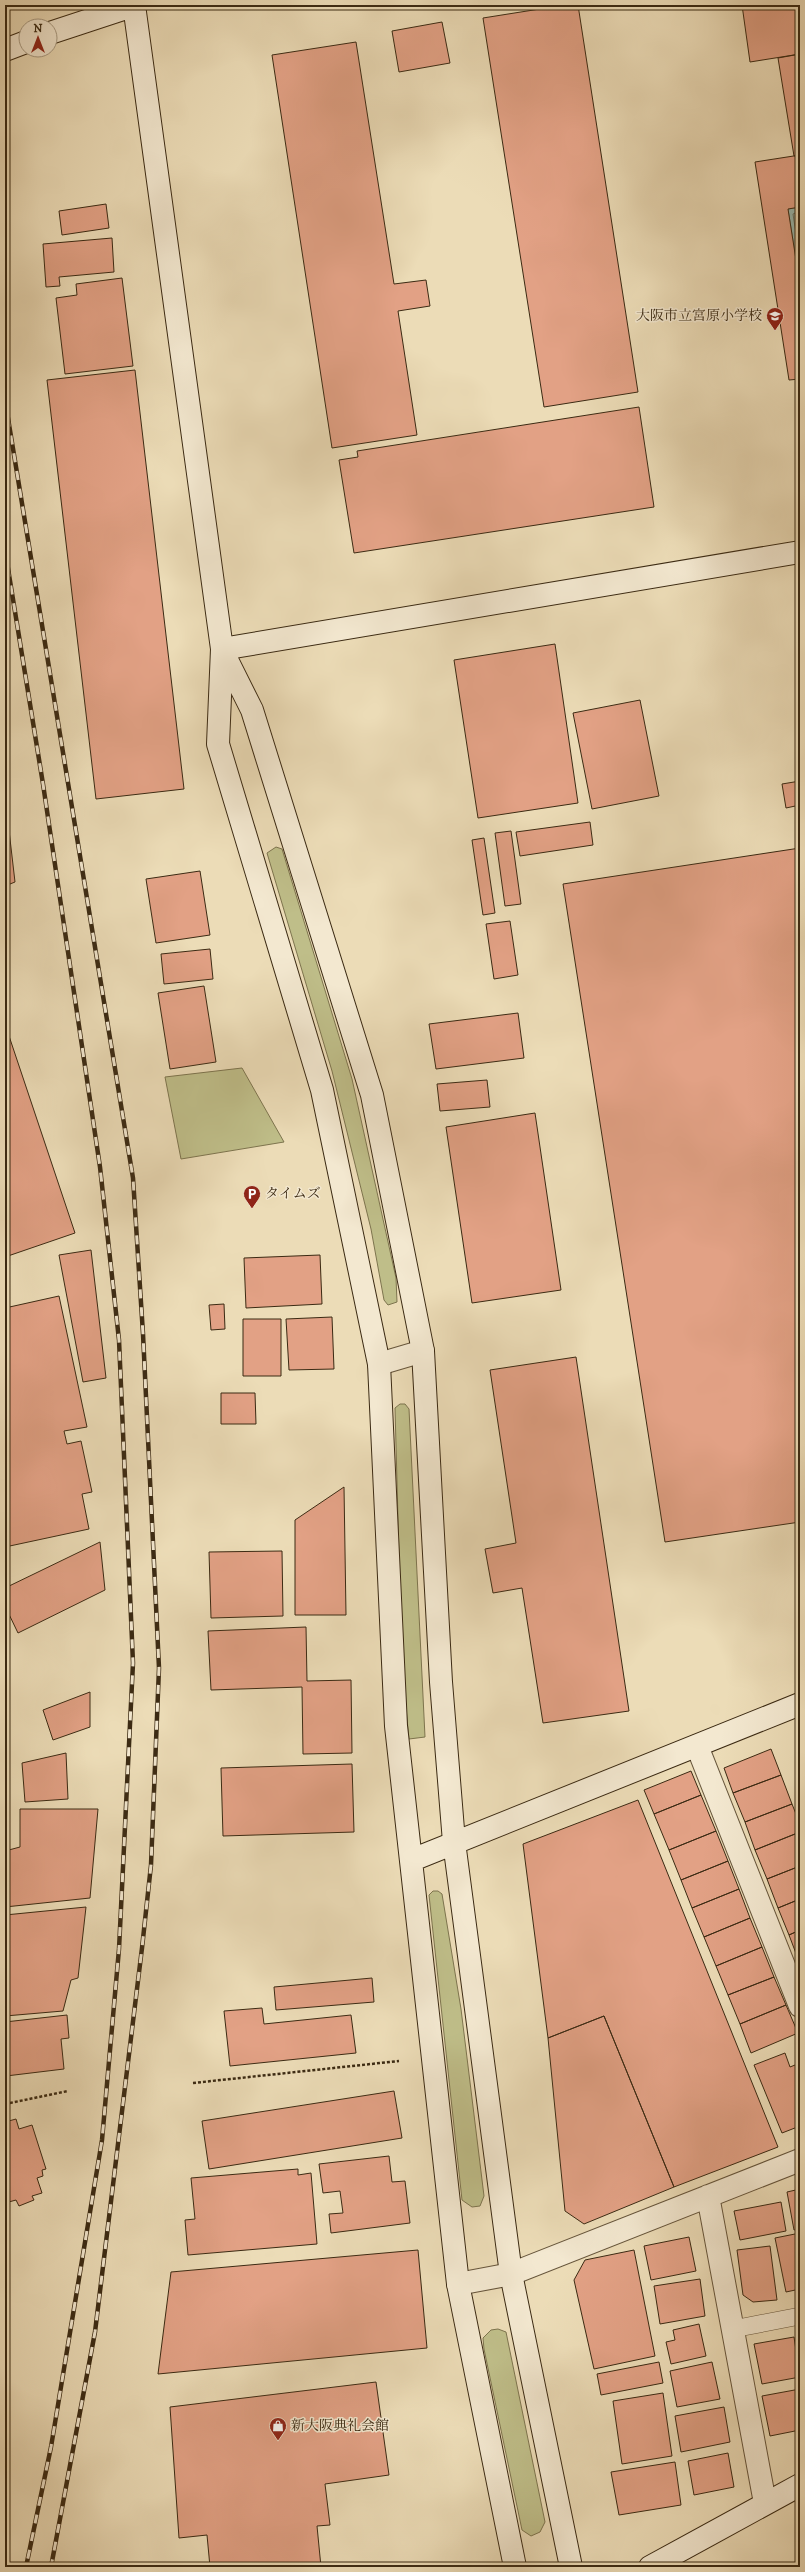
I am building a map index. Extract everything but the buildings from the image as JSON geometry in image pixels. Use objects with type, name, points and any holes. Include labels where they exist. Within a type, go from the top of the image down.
[{"type":"street","points":[[58,30],[134,5],[222,649],[218,744],[322,1090],[379,1364],[395,1718],[458,2284],[515,2567]]},
{"type":"street","points":[[5,50],[18,45]]},
{"type":"street","points":[[222,649],[800,552]]},
{"type":"street","points":[[222,649],[252,710],[372,1095],[423,1351],[441,1682],[454,1842],[511,2274],[571,2567]]},
{"type":"street","points":[[379,1364],[423,1351]]},
{"type":"street","points":[[412,1860],[800,1704]]},
{"type":"street","points":[[697,1746],[800,2006]]},
{"type":"street","points":[[458,2284],[511,2274],[800,2160]]},
{"type":"street","points":[[708,2196],[765,2503]]},
{"type":"street","points":[[650,2567],[800,2485]]},
{"type":"lane","points":[[733,2329],[800,2316]]},
{"type":"path","points":[[193,2083],[433,2057]]},
{"type":"path","points":[[5,2104],[68,2091]]},
{"type":"shaded area","points":[[276,847],[282,849],[352,1079],[396,1278],[397,1302],[388,1305],[384,1300],[371,1229],[332,1071],[267,853]]},
{"type":"shaded area","points":[[242,1068],[284,1142],[181,1159],[165,1077]]},
{"type":"shaded area","points":[[400,1404],[405,1404],[409,1409],[425,1737],[409,1739],[402,1667],[395,1408]]},
{"type":"shaded area","points":[[433,1891],[438,1891],[442,1894],[461,2009],[484,2196],[480,2206],[472,2207],[462,2200],[429,1895]]},
{"type":"shaded area","points":[[498,2329],[506,2332],[545,2522],[540,2532],[531,2536],[522,2530],[484,2349],[483,2338],[491,2330]]},
{"type":"water","points":[[800,207],[800,285],[788,209]]},
{"type":"railway","points":[[5,400],[133,1178],[143,1334],[159,1668],[151,1865],[142,1948],[95,2332],[51,2567]]},
{"type":"railway","points":[[5,550],[43,784],[100,1167],[119,1340],[133,1663],[119,1949],[102,2140],[51,2447],[26,2567]]},
{"type":"place","name":"大阪市立宮原小学校","points":[[775,331]]},
{"type":"place","name":"タイムズ","points":[[252,1209]]},
{"type":"place","name":"新大阪典礼会館","points":[[278,2441]]}]
